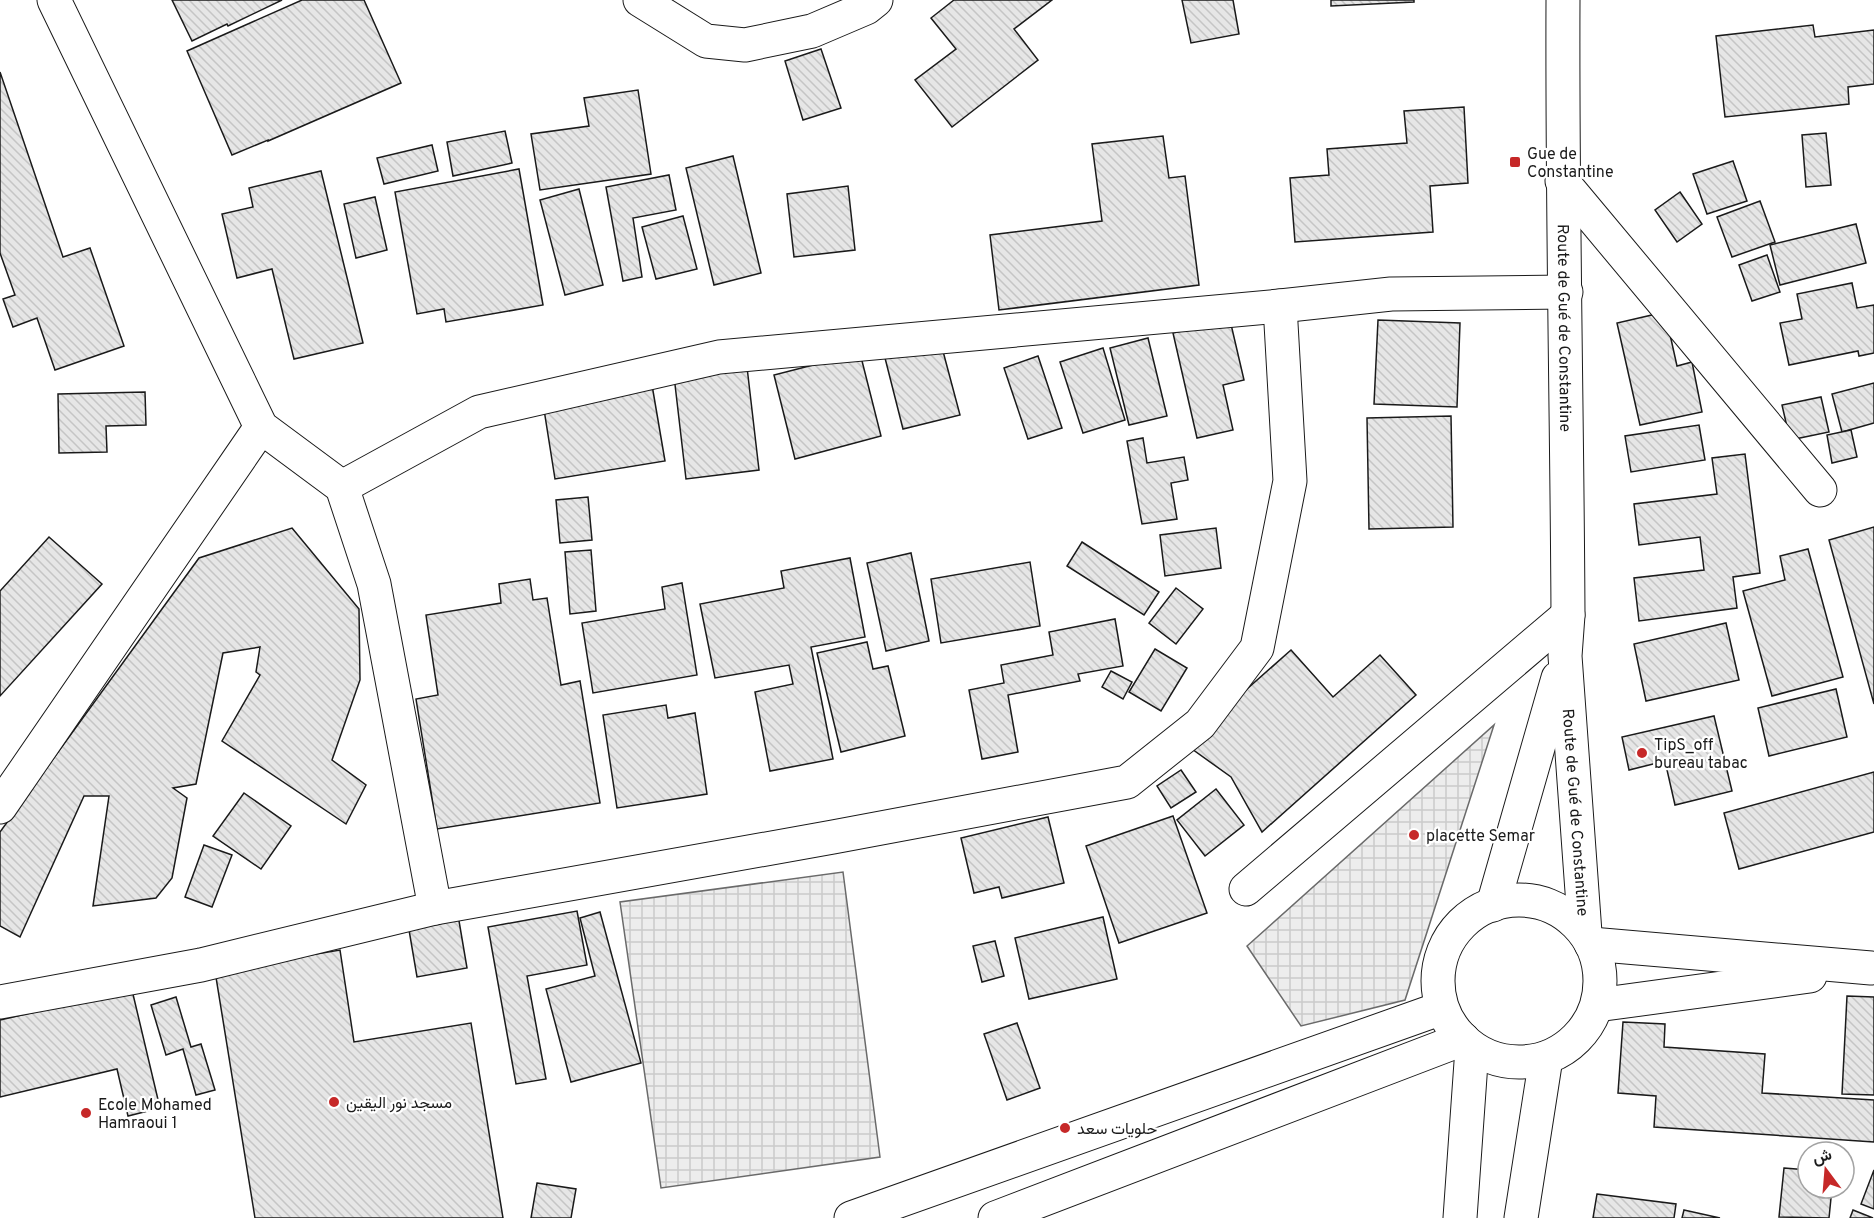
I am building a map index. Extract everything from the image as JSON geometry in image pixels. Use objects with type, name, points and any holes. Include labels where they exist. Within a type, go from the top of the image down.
[{"type":"street","points":[[54,0],[261,427],[342,487],[374,584],[435,909]]},
{"type":"street","points":[[640,0],[706,41],[746,45],[812,31],[866,8],[876,0]]},
{"type":"street","name":"Route de Gué de Constantine","points":[[1563,0],[1562,181],[1566,292],[1568,615],[1565,656],[1588,938]]},
{"type":"street","points":[[1562,181],[1820,490]]},
{"type":"street","points":[[342,487],[478,412],[718,357],[1390,294],[1566,292]]},
{"type":"street","points":[[0,1002],[201,964],[435,909],[1126,782],[1200,724],[1257,648],[1290,481],[1280,306]]},
{"type":"street","points":[[0,807],[261,427]]},
{"type":"street","points":[[1246,889],[1568,615]]},
{"type":"street","name":"Route de Gué de Constantine","points":[[1493,905],[1565,656]]},
{"type":"street","points":[[1518,900],[1544,904],[1566,915],[1588,938],[1597,955],[1601,980],[1597,1005],[1586,1028],[1568,1046],[1546,1058],[1521,1062],[1496,1059],[1468,1043],[1454,1030],[1442,1008],[1439,975],[1442,958],[1453,935],[1470,916],[1493,905],[1518,900]]},
{"type":"street","points":[[1588,938],[1873,968]]},
{"type":"street","points":[[1597,1005],[1873,968]]},
{"type":"street","points":[[851,1218],[1442,1008]]},
{"type":"street","points":[[995,1218],[1468,1043]]},
{"type":"street","points":[[1460,1218],[1468,1043]]},
{"type":"street","points":[[1521,1218],[1546,1058]]},
{"type":"shaded area","name":"placette Semar","points":[[1494,725],[1405,1000],[1301,1026],[1247,946]]},
{"type":"shaded area","points":[[843,872],[880,1157],[661,1188],[620,902]]},
{"type":"building","points":[[172,0],[282,0],[192,41]]},
{"type":"building","points":[[302,0],[364,0],[401,83],[232,155],[187,51]]},
{"type":"building","points":[[954,0],[1052,0],[1014,29],[1038,60],[952,127],[915,80],[956,49],[931,18]]},
{"type":"building","points":[[1182,0],[1233,0],[1239,34],[1191,43]]},
{"type":"building","points":[[1331,0],[1414,0],[1414,2],[1331,6]]},
{"type":"building","points":[[1813,25],[1815,37],[1874,30],[1874,84],[1848,87],[1849,104],[1725,117],[1716,36]]},
{"type":"building","points":[[821,49],[841,108],[803,120],[785,61]]},
{"type":"building","points":[[0,72],[63,257],[90,248],[124,346],[55,370],[37,318],[13,327],[3,299],[15,295],[0,253]]},
{"type":"building","points":[[638,90],[651,174],[540,190],[531,134],[589,126],[584,98]]},
{"type":"building","points":[[1464,107],[1468,183],[1430,186],[1433,232],[1295,242],[1290,178],[1329,175],[1327,149],[1407,143],[1404,111]]},
{"type":"building","points":[[505,131],[512,163],[453,176],[447,142]]},
{"type":"building","points":[[1826,133],[1831,185],[1806,187],[1802,135]]},
{"type":"building","points":[[1163,136],[1169,178],[1185,176],[1199,285],[999,310],[990,235],[1102,221],[1092,144]]},
{"type":"building","points":[[432,145],[438,171],[384,184],[377,158]]},
{"type":"building","points":[[733,156],[761,273],[714,285],[686,168]]},
{"type":"building","points":[[1733,161],[1747,201],[1707,214],[1693,174]]},
{"type":"building","points":[[519,169],[543,305],[446,322],[444,309],[417,314],[395,192]]},
{"type":"building","points":[[321,171],[363,343],[294,359],[272,269],[237,278],[222,214],[253,207],[249,188]]},
{"type":"building","points":[[669,175],[676,210],[633,218],[642,277],[623,281],[606,187]]},
{"type":"building","points":[[848,186],[855,250],[794,257],[787,194]]},
{"type":"building","points":[[579,189],[603,285],[565,295],[540,200]]},
{"type":"building","points":[[1680,192],[1702,224],[1677,242],[1655,210]]},
{"type":"building","points":[[375,197],[387,250],[356,258],[344,204]]},
{"type":"building","points":[[1760,201],[1775,242],[1732,257],[1717,217]]},
{"type":"building","points":[[683,216],[697,269],[656,279],[642,227]]},
{"type":"building","points":[[1856,224],[1866,263],[1780,285],[1770,245]]},
{"type":"building","points":[[1767,255],[1780,292],[1752,301],[1739,265]]},
{"type":"building","points":[[1852,283],[1857,308],[1874,305],[1874,353],[1859,356],[1858,351],[1789,365],[1780,323],[1802,319],[1797,294]]},
{"type":"building","points":[[1665,312],[1677,366],[1692,362],[1702,412],[1640,425],[1617,323]]},
{"type":"building","points":[[1230,320],[1244,380],[1223,385],[1233,430],[1197,438],[1173,333]]},
{"type":"building","points":[[1378,320],[1460,323],[1457,407],[1374,404]]},
{"type":"building","points":[[1148,338],[1167,416],[1129,425],[1110,348]]},
{"type":"building","points":[[940,340],[960,415],[903,429],[884,354]]},
{"type":"building","points":[[1103,348],[1125,420],[1083,433],[1060,362]]},
{"type":"building","points":[[860,353],[881,436],[795,459],[774,375]]},
{"type":"building","points":[[1038,356],[1062,428],[1028,439],[1004,368]]},
{"type":"building","points":[[747,367],[759,470],[686,479],[674,376]]},
{"type":"building","points":[[1874,383],[1874,423],[1842,432],[1832,394]]},
{"type":"building","points":[[652,385],[665,461],[555,479],[543,403]]},
{"type":"building","points":[[145,392],[146,425],[106,426],[107,452],[59,453],[58,394]]},
{"type":"building","points":[[1821,397],[1829,432],[1790,440],[1782,405]]},
{"type":"building","points":[[1451,416],[1453,527],[1369,529],[1367,418]]},
{"type":"building","points":[[1699,425],[1705,460],[1631,472],[1625,436]]},
{"type":"building","points":[[1851,430],[1857,457],[1832,463],[1827,435]]},
{"type":"building","points":[[1143,438],[1147,463],[1184,457],[1188,480],[1171,483],[1177,519],[1142,524],[1127,441]]},
{"type":"building","points":[[1745,454],[1760,573],[1733,577],[1737,608],[1639,621],[1634,578],[1704,570],[1700,537],[1639,545],[1634,504],[1717,494],[1712,458]]},
{"type":"building","points":[[588,497],[592,540],[560,543],[556,500]]},
{"type":"building","points":[[1874,527],[1874,704],[1829,540]]},
{"type":"building","points":[[292,528],[359,609],[360,680],[332,760],[366,785],[346,824],[222,741],[260,675],[256,672],[260,647],[223,653],[196,784],[173,788],[187,798],[172,878],[156,898],[93,906],[109,796],[84,796],[20,937],[0,926],[0,832],[199,558]]},
{"type":"building","points":[[1216,528],[1221,568],[1165,576],[1160,535]]},
{"type":"building","points":[[49,537],[102,584],[0,696],[0,591]]},
{"type":"building","points":[[1082,542],[1159,592],[1144,615],[1067,566]]},
{"type":"building","points":[[1808,549],[1843,677],[1772,696],[1743,591],[1785,580],[1780,556]]},
{"type":"building","points":[[591,550],[596,611],[570,614],[565,552]]},
{"type":"building","points":[[911,553],[929,641],[886,651],[867,563]]},
{"type":"building","points":[[850,558],[865,637],[811,647],[833,759],[770,771],[755,692],[793,684],[789,665],[715,678],[700,604],[784,588],[781,571]]},
{"type":"building","points":[[1030,562],[1040,626],[941,643],[931,579]]},
{"type":"building","points":[[530,579],[533,600],[547,598],[561,685],[580,681],[600,803],[437,829],[416,699],[438,695],[426,615],[501,603],[499,584]]},
{"type":"building","points":[[682,583],[697,675],[593,693],[582,623],[665,609],[662,587]]},
{"type":"building","points":[[1176,588],[1203,609],[1176,644],[1149,623]]},
{"type":"building","points":[[1115,619],[1123,666],[1078,674],[1080,681],[1008,695],[1018,752],[982,759],[969,690],[1004,683],[1001,665],[1053,655],[1049,632]]},
{"type":"building","points":[[1726,623],[1739,680],[1646,701],[1634,644]]},
{"type":"building","points":[[867,642],[873,669],[888,666],[905,736],[841,752],[817,653]]},
{"type":"building","points":[[1155,649],[1187,668],[1161,711],[1129,692]]},
{"type":"building","points":[[1291,650],[1333,697],[1380,655],[1416,695],[1262,832],[1231,777],[1185,744]]},
{"type":"building","points":[[1111,671],[1132,682],[1123,699],[1102,687]]},
{"type":"building","points":[[1836,689],[1847,737],[1769,756],[1758,708]]},
{"type":"building","points":[[666,705],[668,718],[695,713],[707,794],[617,808],[603,715]]},
{"type":"building","points":[[1714,716],[1732,791],[1675,805],[1665,761],[1629,770],[1622,737]]},
{"type":"building","points":[[1181,770],[1196,792],[1171,808],[1157,786]]},
{"type":"building","points":[[1874,772],[1874,832],[1739,869],[1724,813]]},
{"type":"building","points":[[1216,789],[1244,825],[1205,856],[1177,820]]},
{"type":"building","points":[[244,793],[291,826],[261,869],[213,836]]},
{"type":"building","points":[[1173,816],[1207,913],[1119,943],[1086,846]]},
{"type":"building","points":[[1048,817],[1064,883],[1002,898],[999,887],[974,893],[961,838]]},
{"type":"building","points":[[204,845],[232,855],[212,907],[185,897]]},
{"type":"building","points":[[577,911],[587,965],[527,976],[546,1079],[516,1084],[488,927]]},
{"type":"building","points":[[600,912],[641,1063],[571,1082],[546,989],[595,976],[580,918]]},
{"type":"building","points":[[458,915],[467,968],[417,977],[408,924]]},
{"type":"building","points":[[1103,917],[1117,979],[1029,999],[1015,938]]},
{"type":"building","points":[[995,941],[1004,976],[982,982],[973,946]]},
{"type":"building","name":"مسجد نور اليقين","points":[[340,950],[354,1042],[471,1023],[503,1218],[255,1218],[215,971]]},
{"type":"building","points":[[132,990],[160,1108],[128,1116],[117,1069],[0,1097],[0,1020]]},
{"type":"building","points":[[1847,996],[1874,997],[1874,1095],[1842,1094]]},
{"type":"building","points":[[176,997],[191,1047],[201,1044],[215,1090],[196,1095],[183,1049],[166,1055],[151,1005]]},
{"type":"building","points":[[1623,1022],[1665,1024],[1664,1047],[1765,1054],[1762,1093],[1874,1100],[1874,1142],[1654,1127],[1656,1096],[1618,1093]]},
{"type":"building","points":[[1017,1023],[1040,1088],[1007,1100],[984,1034]]},
{"type":"building","points":[[1784,1168],[1796,1169],[1796,1200],[1831,1200],[1829,1218],[1779,1217]]},
{"type":"building","points":[[1874,1170],[1874,1209],[1861,1204]]},
{"type":"building","points":[[537,1183],[576,1189],[571,1218],[531,1218]]},
{"type":"building","points":[[1597,1194],[1676,1204],[1674,1218],[1593,1218]]},
{"type":"building","points":[[1684,1210],[1720,1218],[1682,1218]]},
{"type":"building","points":[[1853,1210],[1873,1218],[1850,1218]]},
{"type":"place","name":"Gue de Constantine","points":[[1515,162]]},
{"type":"place","name":"TipS_off bureau tabac","points":[[1642,753]]},
{"type":"place","name":"placette Semar","points":[[1414,835]]},
{"type":"place","name":"مسجد نور اليقين","points":[[334,1102]]},
{"type":"place","name":"Ecole Mohamed Hamraoui 1","points":[[86,1113]]},
{"type":"place","name":"حلويات سعد","points":[[1065,1128]]}]
